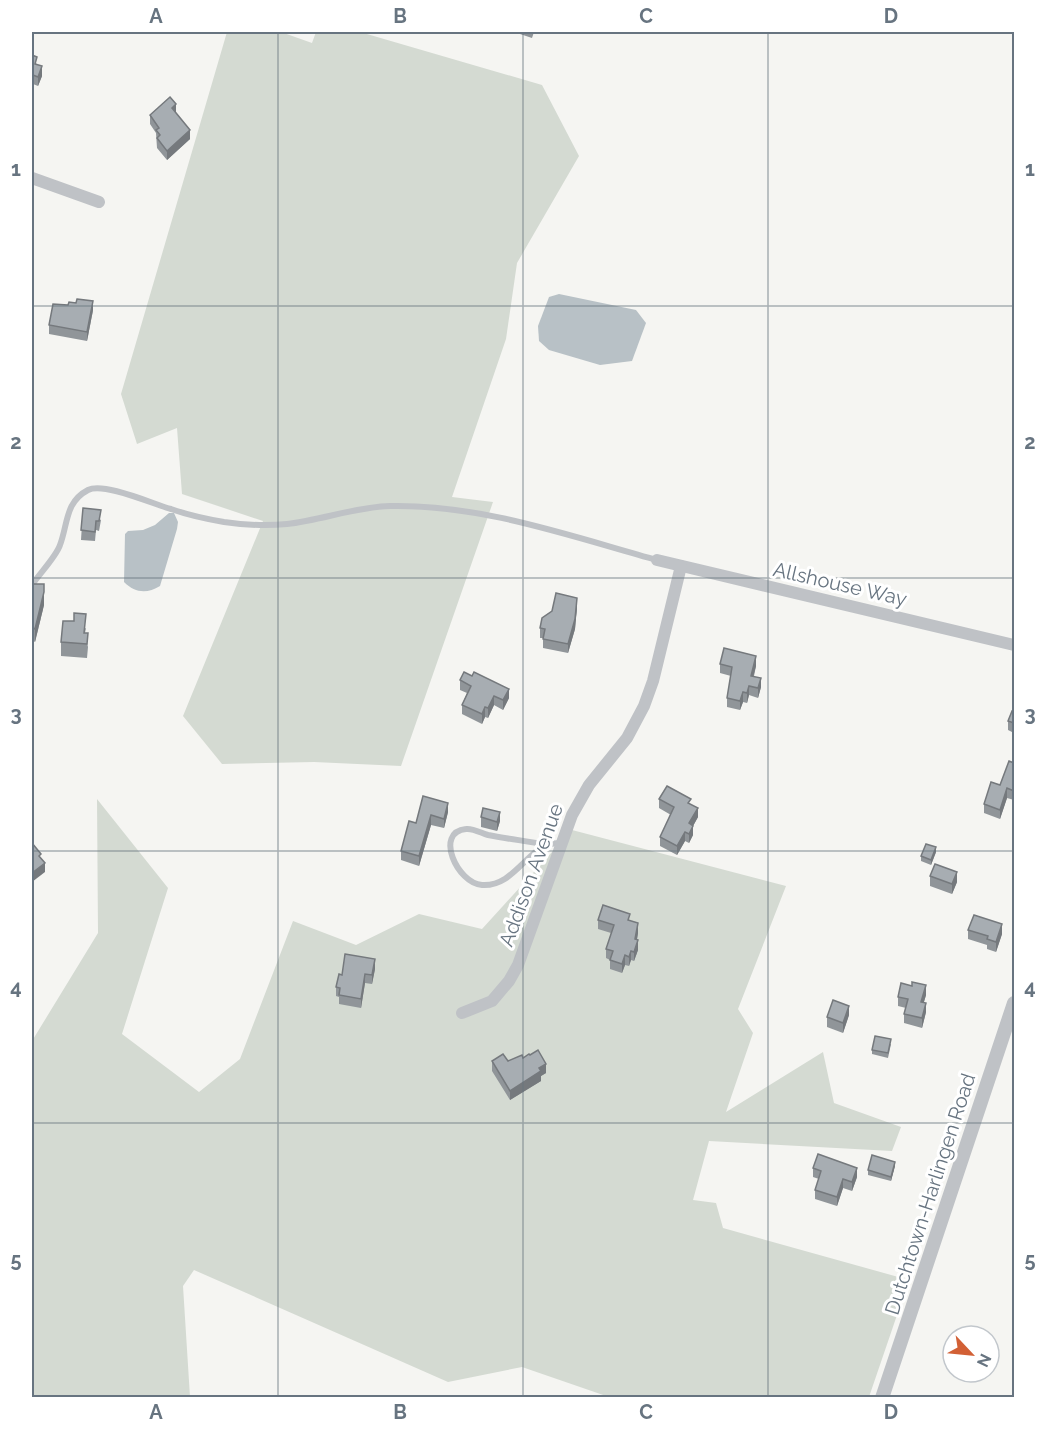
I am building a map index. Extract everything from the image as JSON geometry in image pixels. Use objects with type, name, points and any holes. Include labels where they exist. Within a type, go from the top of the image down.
[{"type":"street","points":[[32,178],[99,201]]},
{"type":"street","name":"Allshouse Way","points":[[657,560],[1014,645]]},
{"type":"street","name":"Addison Avenue","points":[[462,1013],[492,1001],[510,981],[519,964],[580,799],[627,738],[644,706],[653,681],[681,566]]},
{"type":"street","name":"Dutchtown-Harlingen Road","points":[[882,1398],[1014,1004]]},
{"type":"lane","points":[[32,585],[60,546],[64,525],[72,504],[89,489],[105,489],[136,496],[168,509],[207,520],[248,525],[289,524],[348,511],[390,506],[444,509],[508,519],[657,560]]},
{"type":"lane","points":[[548,845],[519,869],[496,884],[480,885],[457,869],[450,845],[459,831],[468,828],[488,835],[548,845],[562,843]]},
{"type":"shaded area","points":[[227,32],[281,32],[312,43],[316,32],[360,32],[542,85],[579,156],[517,263],[506,339],[452,497],[493,502],[401,766],[314,762],[222,764],[183,716],[263,521],[182,494],[177,428],[137,444],[121,394]]},
{"type":"shaded area","points":[[559,294],[636,310],[646,323],[632,361],[600,365],[549,350],[539,341],[538,326],[549,297]]},
{"type":"shaded area","points":[[169,513],[174,513],[178,522],[160,586],[146,591],[132,588],[124,582],[125,534],[128,531],[143,530],[155,525]]},
{"type":"shaded area","points":[[97,799],[168,888],[122,1034],[199,1092],[240,1059],[293,921],[356,945],[419,914],[482,929],[572,830],[786,886],[738,1009],[753,1033],[726,1112],[823,1052],[834,1103],[901,1127],[892,1151],[709,1141],[693,1200],[716,1203],[723,1228],[909,1280],[869,1397],[609,1397],[522,1367],[448,1382],[194,1270],[183,1286],[190,1397],[32,1397],[32,1041],[98,933]]},
{"type":"building","points":[[32,55],[37,57],[35,64],[42,66],[38,77],[33,75],[32,80]]},
{"type":"building","points":[[170,97],[176,104],[172,108],[190,130],[167,151],[157,138],[160,135],[156,130],[159,128],[150,115]]},
{"type":"building","points":[[77,299],[93,301],[87,332],[49,325],[53,304],[68,305],[69,302],[76,303]]},
{"type":"building","points":[[83,508],[101,510],[99,521],[96,521],[95,532],[81,530]]},
{"type":"building","points":[[32,584],[44,584],[35,629],[32,627]]},
{"type":"building","points":[[556,593],[577,598],[575,619],[568,644],[543,639],[545,629],[540,628],[542,618],[552,611]]},
{"type":"building","points":[[74,613],[86,614],[84,633],[88,633],[87,644],[61,642],[63,621],[74,621]]},
{"type":"building","points":[[724,648],[756,656],[751,676],[761,678],[758,688],[749,686],[747,693],[743,692],[740,701],[727,698],[732,667],[720,664]]},
{"type":"building","points":[[464,672],[472,676],[474,672],[509,689],[503,700],[494,696],[482,714],[462,705],[471,686],[460,680]]},
{"type":"building","points":[[1012,711],[1014,712],[1014,723],[1008,721]]},
{"type":"building","points":[[1009,761],[1014,763],[1014,791],[1007,788],[1000,810],[984,804],[991,782],[1000,785]]},
{"type":"building","points":[[667,786],[691,799],[688,803],[698,808],[689,823],[693,826],[689,834],[685,832],[677,846],[660,837],[674,807],[659,799]]},
{"type":"building","points":[[423,796],[448,803],[444,819],[431,815],[419,856],[401,851],[409,821],[416,823]]},
{"type":"building","points":[[483,808],[500,812],[497,822],[481,817]]},
{"type":"building","points":[[32,843],[45,863],[32,873]]},
{"type":"building","points":[[926,844],[936,847],[931,860],[921,856]]},
{"type":"building","points":[[935,864],[957,872],[952,884],[930,876]]},
{"type":"building","points":[[603,905],[630,914],[628,920],[638,923],[635,939],[638,940],[634,952],[631,951],[629,957],[625,955],[622,964],[610,960],[613,951],[606,949],[614,925],[598,920]]},
{"type":"building","points":[[974,915],[1002,924],[996,942],[987,939],[988,936],[968,930]]},
{"type":"building","points":[[345,954],[375,959],[372,975],[365,974],[361,999],[339,995],[340,988],[336,987],[339,974],[342,975]]},
{"type":"building","points":[[912,982],[926,985],[921,1002],[926,1003],[922,1018],[904,1014],[908,999],[898,997],[901,983],[912,986]]},
{"type":"building","points":[[833,1000],[849,1006],[843,1023],[827,1017]]},
{"type":"building","points":[[875,1036],[891,1039],[888,1053],[872,1050]]},
{"type":"building","points":[[538,1050],[546,1064],[539,1068],[541,1071],[510,1091],[492,1061],[503,1054],[508,1061],[522,1055],[523,1058]]},
{"type":"building","points":[[818,1154],[857,1168],[852,1182],[843,1179],[837,1197],[815,1190],[821,1171],[813,1168]]},
{"type":"building","points":[[872,1155],[895,1162],[891,1177],[868,1170]]}]
